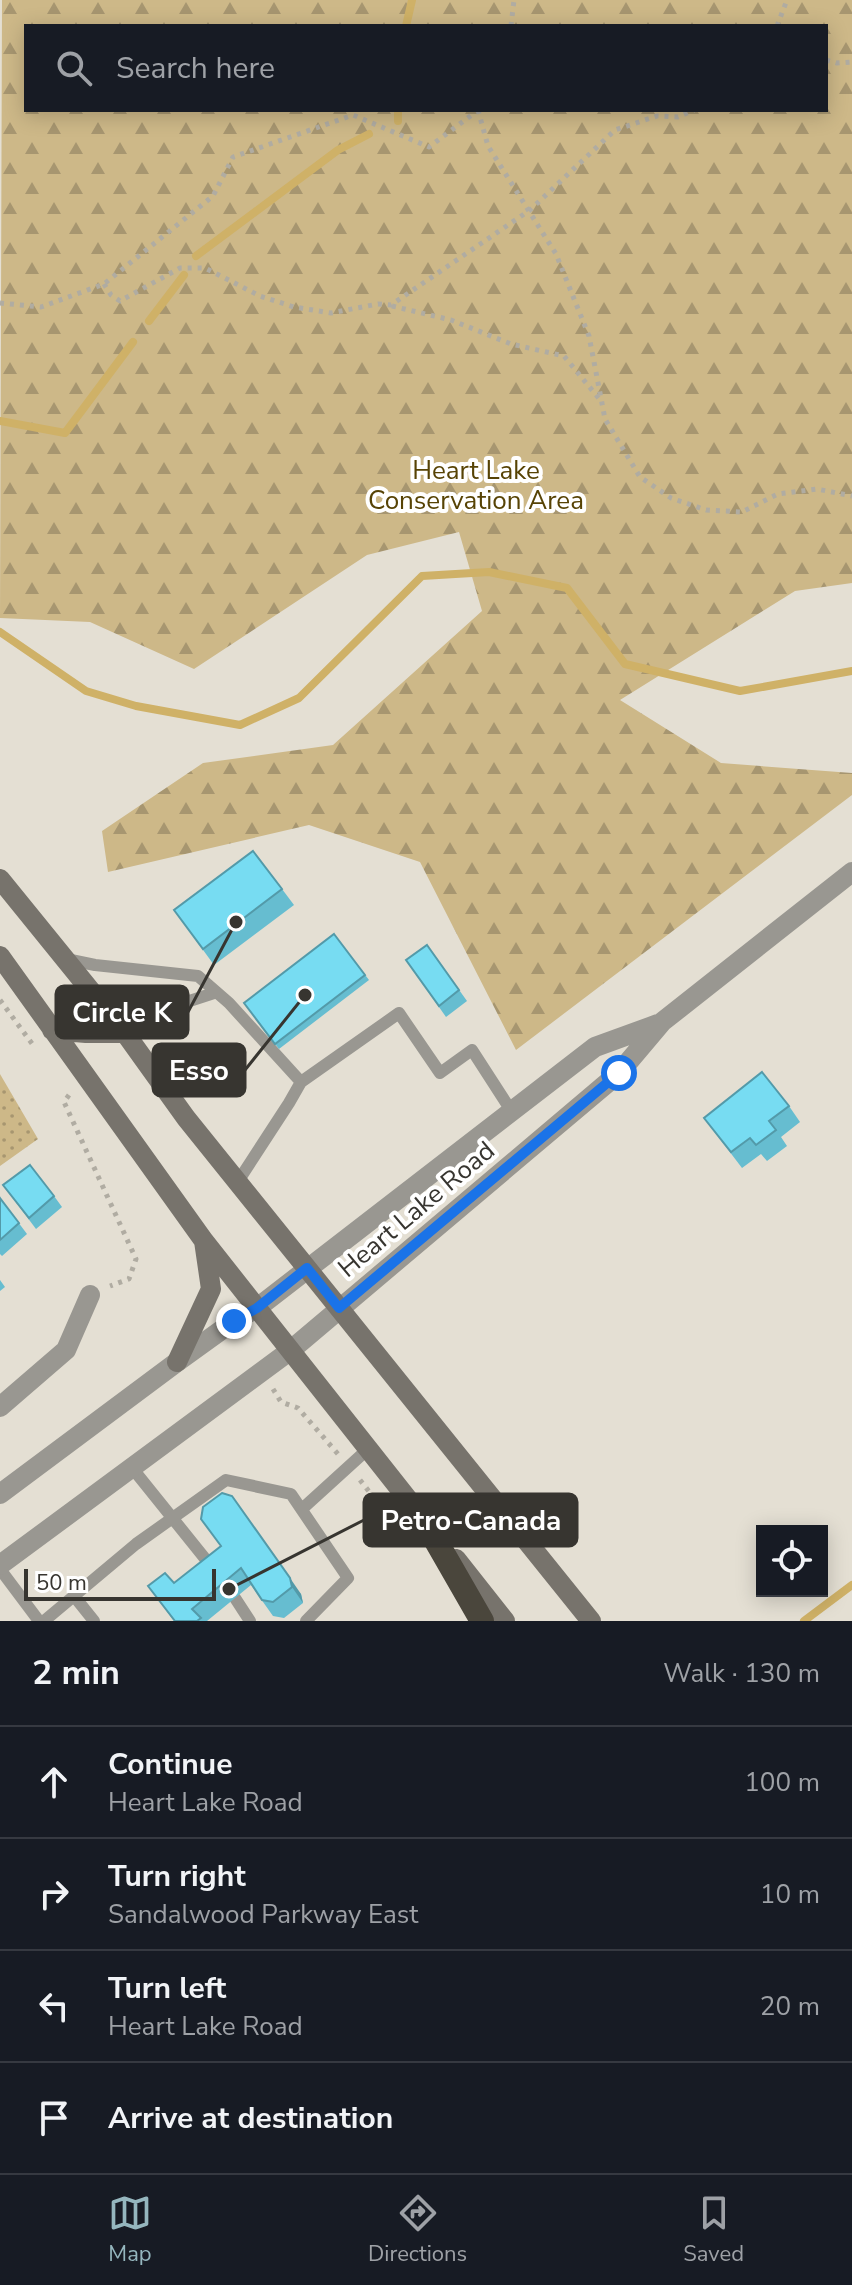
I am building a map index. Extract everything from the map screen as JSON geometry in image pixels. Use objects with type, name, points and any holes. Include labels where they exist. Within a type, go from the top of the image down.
[{"type":"highway","points":[[424,1520],[482,1621]]},
{"type":"main road","points":[[0,879],[125,1033],[237,1183],[591,1621]]},
{"type":"main road","points":[[0,956],[204,1241],[505,1621]]},
{"type":"main road","points":[[52,1030],[125,1033]]},
{"type":"main road","points":[[177,1362],[211,1289],[204,1241]]},
{"type":"street","name":"Heart Lake Road","points":[[0,1567],[291,1350],[619,1073],[662,1022],[852,872]]},
{"type":"street","name":"Heart Lake Road","points":[[0,1494],[177,1362],[257,1308],[595,1047],[662,1022]]},
{"type":"street","points":[[0,1407],[66,1350],[90,1295]]},
{"type":"lane","points":[[63,959],[198,976],[229,1003],[301,1082]]},
{"type":"lane","points":[[125,1033],[168,1008],[214,993]]},
{"type":"lane","points":[[237,1183],[301,1082],[399,1013],[440,1073],[472,1050],[512,1112]]},
{"type":"lane","points":[[302,1509],[368,1449]]},
{"type":"lane","points":[[133,1469],[217,1574]]},
{"type":"lane","points":[[0,1567],[42,1621],[136,1544],[226,1480],[291,1494],[348,1578],[306,1621]]},
{"type":"lane","points":[[74,1596],[94,1621]]},
{"type":"lane","points":[[235,1598],[250,1621]]},
{"type":"path","points":[[511,24],[514,0]]},
{"type":"path","points":[[778,24],[787,0]]},
{"type":"path","points":[[828,61],[852,62]]},
{"type":"path","points":[[0,303],[41,307],[104,284],[213,196],[233,157],[353,115],[429,147],[475,112]]},
{"type":"path","points":[[479,112],[488,146],[556,254],[589,336],[605,419],[640,477],[671,498],[706,510],[742,512],[778,494],[817,489],[852,496]]},
{"type":"path","points":[[391,305],[530,210],[615,130],[657,116],[678,117],[689,112]]},
{"type":"path","points":[[104,284],[111,295],[120,301],[180,268],[205,268],[260,296],[294,307],[331,313],[378,304],[391,305],[451,320],[511,344],[564,356],[602,401]]},
{"type":"path","points":[[69,1095],[64,1102],[136,1259],[129,1279],[90,1295]]},
{"type":"path","points":[[278,1398],[298,1408],[349,1466],[408,1542]]},
{"type":"green space","name":"Heart Lake Conservation Area","points":[[2,0],[852,0],[852,583],[795,591],[620,700],[721,763],[852,773],[852,795],[516,1050],[420,862],[309,825],[108,872],[102,831],[203,763],[333,745],[482,611],[459,532],[367,555],[194,669],[90,622],[0,618]]},
{"type":"green space","points":[[0,1074],[38,1139],[0,1166]]},
{"type":"building","points":[[253,851],[282,889],[203,949],[174,910]]},
{"type":"building","points":[[334,934],[365,975],[275,1044],[244,1003]]},
{"type":"building","points":[[427,945],[459,990],[439,1006],[406,960]]},
{"type":"building","points":[[762,1072],[789,1106],[769,1121],[776,1130],[756,1145],[750,1138],[731,1152],[704,1118]]},
{"type":"building","points":[[30,1165],[54,1196],[29,1218],[3,1185]]},
{"type":"building","points":[[0,1198],[19,1223],[0,1240]]},
{"type":"building","points":[[222,1493],[232,1496],[290,1578],[292,1587],[273,1602],[262,1600],[241,1568],[192,1609],[201,1618],[197,1621],[175,1621],[148,1586],[165,1573],[174,1583],[221,1546],[201,1519],[203,1507]]},
{"type":"waterway","points":[[406,24],[412,0]]},
{"type":"waterway","points":[[398,112],[398,121]]},
{"type":"waterway","points":[[196,256],[338,150],[369,134]]},
{"type":"waterway","points":[[149,321],[184,275]]},
{"type":"waterway","points":[[0,421],[65,433],[133,342]]},
{"type":"waterway","points":[[0,632],[86,691],[136,706],[240,725],[299,698],[422,576],[489,572],[567,588],[625,664],[740,691],[852,671]]},
{"type":"waterway","points":[[804,1621],[852,1585]]},
{"type":"place","name":"Circle K","points":[[236,922]]},
{"type":"place","name":"Esso","points":[[305,995]]},
{"type":"place","name":"Petro-Canada","points":[[229,1589]]},
{"type":"route","points":[[234,1321],[257,1308],[307,1268],[339,1308],[619,1073]]}]
